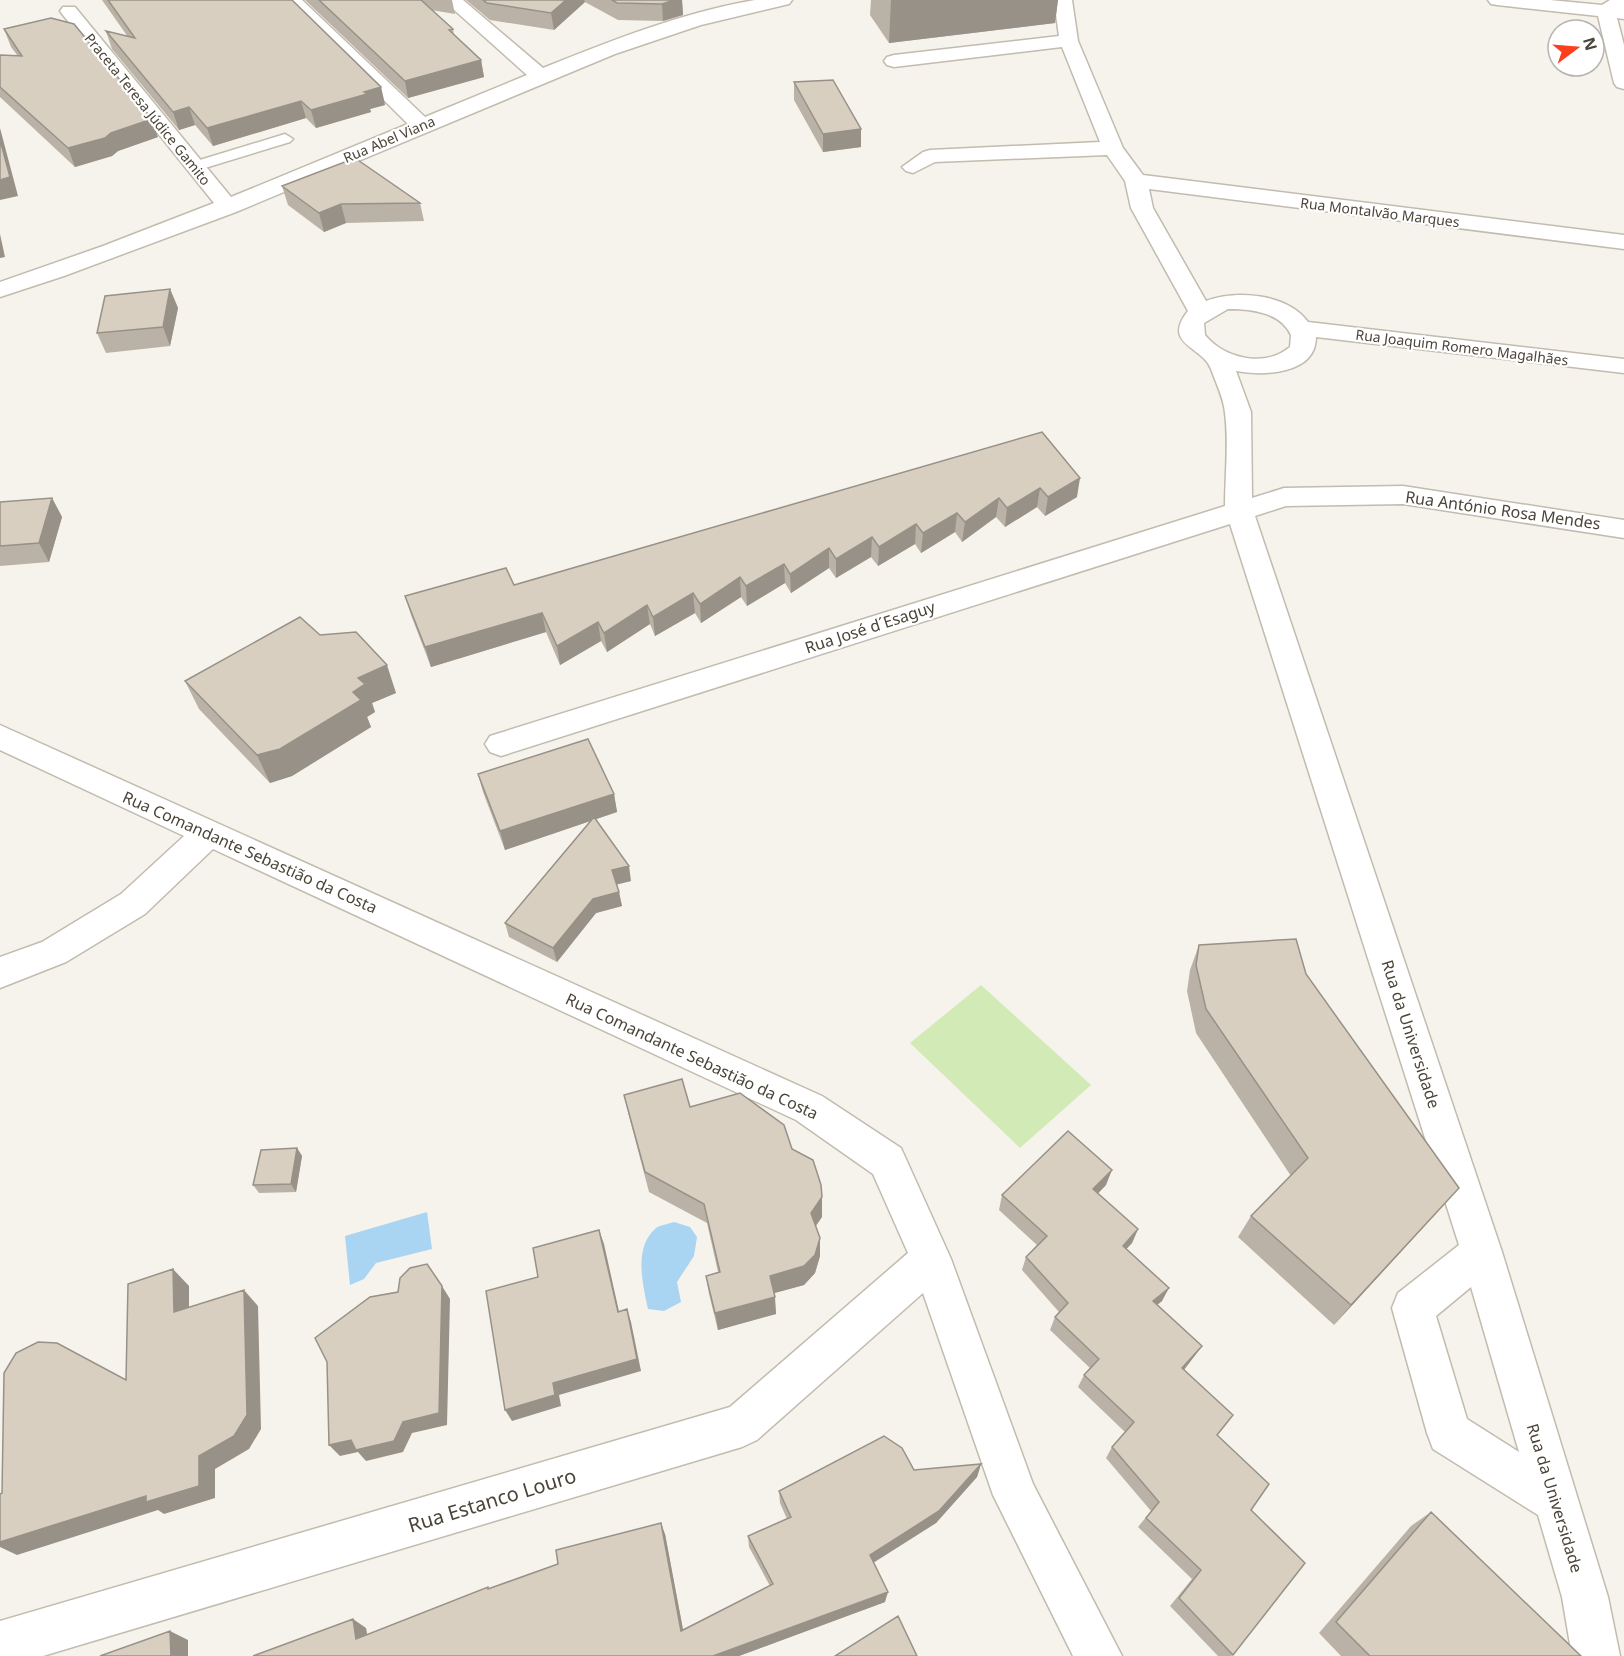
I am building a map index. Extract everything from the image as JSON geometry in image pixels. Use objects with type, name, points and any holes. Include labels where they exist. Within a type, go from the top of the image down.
[{"type":"street","points":[[292,0],[420,126]]},
{"type":"street","points":[[452,0],[540,76]]},
{"type":"street","name":"Rua Abel Viana","points":[[0,290],[79,264],[228,207],[540,76],[642,37],[739,4],[783,0]]},
{"type":"street","points":[[1063,0],[1069,41],[1113,148],[1136,181],[1142,208],[1200,311]]},
{"type":"street","points":[[1497,0],[1617,8],[1624,83]]},
{"type":"street","name":"Praceta Teresa Júdice Gamito","points":[[69,11],[228,207]]},
{"type":"street","points":[[894,61],[1069,41]]},
{"type":"street","points":[[913,167],[930,156],[1113,148]]},
{"type":"street","name":"Rua Montalvão Marques","points":[[1136,181],[1624,242]]},
{"type":"street","points":[[1167,254],[1228,302]]},
{"type":"street","points":[[1228,302],[1263,305],[1291,318],[1304,337],[1298,354],[1288,360],[1260,366],[1233,363],[1206,351],[1195,341],[1191,330],[1193,320],[1200,311],[1228,302]]},
{"type":"street","name":"Rua Joaquim Romero Magalhães","points":[[1300,328],[1624,366]]},
{"type":"street","name":"Rua da Universidade","points":[[1220,359],[1238,412],[1239,510],[1482,1252],[1585,1598],[1596,1656]]},
{"type":"street","name":"Rua da Universidade","points":[[1238,412],[1260,366]]},
{"type":"street","name":"Rua António Rosa Mendes","points":[[1239,510],[1284,497],[1403,495],[1624,529]]},
{"type":"street","name":"Rua José d´Esaguy","points":[[501,744],[1239,510]]},
{"type":"street","name":"Rua Comandante Sebastião da Costa","points":[[0,737],[809,1108],[887,1161],[932,1259],[1015,1495],[1098,1656]]},
{"type":"street","points":[[0,974],[54,952],[133,904],[209,833]]},
{"type":"street","points":[[1482,1252],[1413,1308],[1449,1433],[1557,1501]]},
{"type":"street","name":"Rua Estanco Louro","points":[[0,1646],[742,1425],[932,1259]]},
{"type":"lane","points":[[195,166],[285,139]]},
{"type":"green space","points":[[981,985],[1091,1085],[1020,1148],[910,1043]]},
{"type":"water","points":[[427,1212],[432,1249],[376,1263],[364,1279],[350,1285],[345,1236]]},
{"type":"water","points":[[674,1222],[690,1227],[697,1237],[694,1256],[677,1282],[681,1302],[664,1311],[648,1309],[642,1267],[644,1245],[656,1228]]},
{"type":"building","points":[[108,0],[292,0],[381,87],[364,92],[367,94],[311,110],[301,101],[207,128],[189,107],[173,112],[106,31],[135,38]]},
{"type":"building","points":[[319,0],[421,0],[453,29],[449,30],[481,60],[405,81]]},
{"type":"building","points":[[483,0],[566,0],[551,13],[487,3]]},
{"type":"building","points":[[612,0],[674,0],[662,4],[617,3]]},
{"type":"building","points":[[51,18],[74,24],[152,119],[111,133],[105,138],[68,148],[0,87],[0,55],[22,56],[4,29]]},
{"type":"building","points":[[833,80],[861,129],[823,134],[794,82]]},
{"type":"building","points":[[0,140],[10,177],[0,180]]},
{"type":"building","points":[[355,158],[420,203],[341,204],[319,213],[282,186]]},
{"type":"building","points":[[170,289],[163,327],[97,333],[105,296]]},
{"type":"building","points":[[1042,432],[1080,478],[1048,497],[1040,488],[1007,508],[999,498],[965,522],[957,513],[923,533],[916,524],[879,547],[872,537],[836,559],[829,548],[790,574],[784,564],[746,586],[740,577],[700,604],[693,593],[653,617],[647,605],[604,633],[598,622],[557,646],[542,613],[425,647],[405,596],[506,568],[514,585]]},
{"type":"building","points":[[52,498],[39,543],[0,546],[0,502]]},
{"type":"building","points":[[300,617],[320,635],[356,632],[387,665],[358,678],[365,684],[353,692],[361,700],[280,749],[257,755],[185,681]]},
{"type":"building","points":[[588,739],[614,794],[500,831],[478,774]]},
{"type":"building","points":[[594,817],[629,866],[612,870],[619,892],[593,899],[553,948],[505,923]]},
{"type":"building","points":[[1296,939],[1306,974],[1459,1188],[1351,1305],[1251,1216],[1308,1158],[1206,1009],[1196,965],[1199,945]]},
{"type":"building","points":[[682,1079],[690,1107],[740,1093],[784,1125],[792,1149],[813,1160],[821,1185],[822,1197],[811,1213],[820,1238],[815,1255],[804,1266],[770,1276],[775,1297],[715,1313],[706,1276],[720,1272],[704,1204],[645,1172],[624,1095]]},
{"type":"building","points":[[1068,1131],[1112,1170],[1093,1189],[1138,1229],[1123,1246],[1169,1288],[1153,1301],[1202,1346],[1182,1368],[1233,1415],[1217,1435],[1269,1484],[1251,1510],[1305,1563],[1233,1655],[1179,1598],[1201,1570],[1146,1518],[1159,1502],[1112,1447],[1134,1422],[1084,1375],[1099,1359],[1055,1317],[1068,1303],[1026,1257],[1047,1236],[1002,1195]]},
{"type":"building","points":[[297,1148],[291,1184],[253,1185],[261,1150]]},
{"type":"building","points":[[599,1230],[618,1312],[627,1309],[637,1359],[553,1383],[555,1395],[505,1410],[486,1291],[538,1277],[533,1248]]},
{"type":"building","points":[[427,1264],[442,1286],[439,1413],[403,1422],[394,1441],[356,1450],[351,1440],[329,1445],[327,1362],[315,1338],[370,1297],[398,1292],[400,1278],[410,1268]]},
{"type":"building","points":[[173,1269],[174,1312],[244,1290],[247,1415],[234,1436],[199,1456],[199,1486],[146,1502],[146,1496],[0,1542],[4,1373],[16,1353],[38,1342],[57,1343],[126,1380],[128,1284]]},
{"type":"building","points":[[884,1436],[902,1448],[914,1470],[981,1464],[939,1511],[870,1555],[888,1592],[713,1656],[253,1656],[353,1619],[356,1639],[488,1587],[488,1589],[558,1564],[556,1550],[661,1523],[681,1631],[773,1584],[748,1536],[791,1517],[779,1491]]},
{"type":"building","points":[[1431,1512],[1581,1656],[1370,1656],[1336,1622]]},
{"type":"building","points":[[898,1616],[917,1656],[835,1656]]},
{"type":"building","points":[[170,1631],[171,1656],[100,1656]]}]
